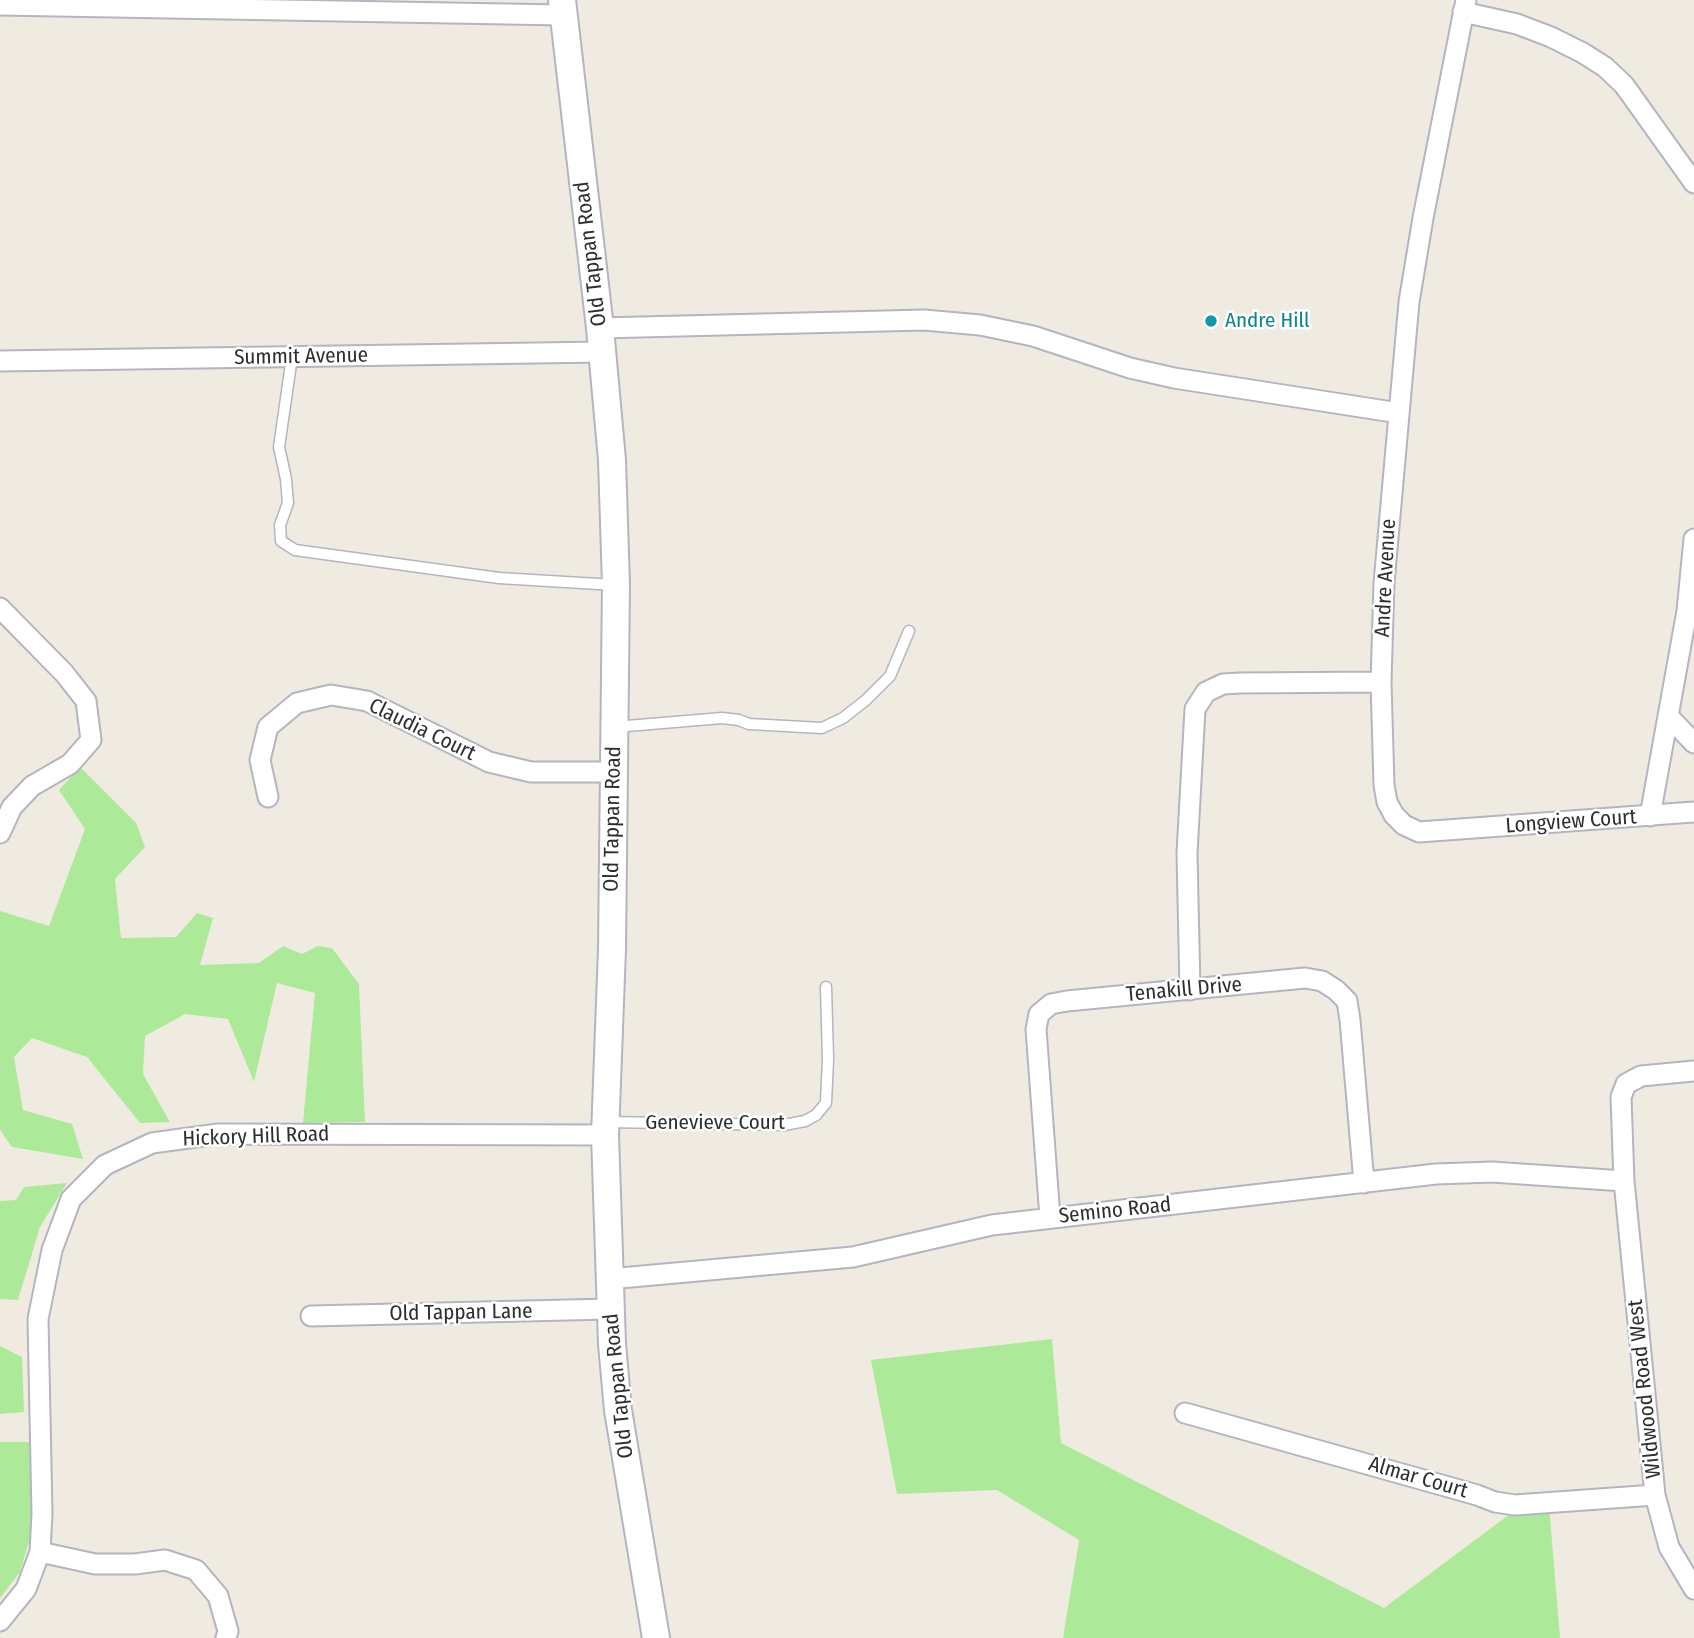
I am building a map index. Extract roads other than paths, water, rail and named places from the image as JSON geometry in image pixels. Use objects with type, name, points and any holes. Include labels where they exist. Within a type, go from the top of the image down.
[{"type":"main road","name":"Old Tappan Road","points":[[563,8],[612,460],[616,585],[612,949],[606,1129],[610,1309],[618,1409],[656,1638]]},
{"type":"street","points":[[0,5],[563,8]]},
{"type":"street","points":[[1465,6],[1562,43],[1605,67],[1624,85],[1694,183]]},
{"type":"street","name":"Andre Avenue","points":[[1381,682],[1384,583],[1409,302],[1465,6]]},
{"type":"street","points":[[601,340],[924,320],[957,323],[1032,336],[1130,368],[1174,379],[1399,413]]},
{"type":"street","name":"Summit Avenue","points":[[0,361],[292,357],[601,340]]},
{"type":"street","name":"Longview Court","points":[[1381,682],[1384,785],[1387,802],[1404,825],[1419,832],[1439,832],[1650,816],[1687,611],[1694,539]]},
{"type":"street","points":[[0,608],[64,673],[86,701],[90,740],[70,764],[32,786],[12,807],[0,833]]},
{"type":"street","points":[[1190,990],[1187,853],[1195,709],[1200,700],[1206,692],[1232,684],[1381,682]]},
{"type":"street","name":"Claudia Court","points":[[268,797],[260,760],[268,727],[297,703],[331,695],[368,701],[489,762],[531,772],[614,772]]},
{"type":"street","points":[[1669,717],[1694,743]]},
{"type":"street","points":[[1650,816],[1694,812]]},
{"type":"street","name":"Tenakill Drive","points":[[1050,1218],[1036,1028],[1040,1014],[1051,1004],[1067,1001],[1306,978],[1322,981],[1336,989],[1347,1001],[1350,1020],[1364,1183]]},
{"type":"street","name":"Wildwood Road West","points":[[1694,1071],[1640,1076],[1626,1084],[1620,1097],[1624,1181],[1655,1495],[1669,1547],[1694,1588]]},
{"type":"street","name":"Hickory Hill Road","points":[[0,1621],[26,1589],[40,1552],[42,1514],[38,1319],[52,1250],[71,1199],[105,1165],[152,1143],[218,1134],[606,1129]]},
{"type":"street","name":"Semino Road","points":[[610,1279],[853,1257],[992,1225],[1436,1174],[1492,1172],[1624,1181]]},
{"type":"street","name":"Old Tappan Lane","points":[[311,1316],[610,1309]]},
{"type":"street","name":"Almar Court","points":[[1185,1413],[1495,1502],[1515,1505],[1655,1495]]},
{"type":"street","points":[[40,1552],[94,1564],[135,1564],[165,1560],[196,1570],[218,1596],[228,1631],[226,1638]]},
{"type":"lane","points":[[292,357],[279,447],[288,503],[280,525],[281,541],[295,550],[499,578],[616,585]]},
{"type":"lane","points":[[614,727],[722,718],[749,724],[822,728],[843,718],[890,676],[909,631]]},
{"type":"lane","name":"Genevieve Court","points":[[606,1129],[784,1125],[805,1121],[817,1115],[825,1103],[828,1059],[826,987]]},
{"type":"place","name":"Andre Hill","points":[[1211,321]]}]
